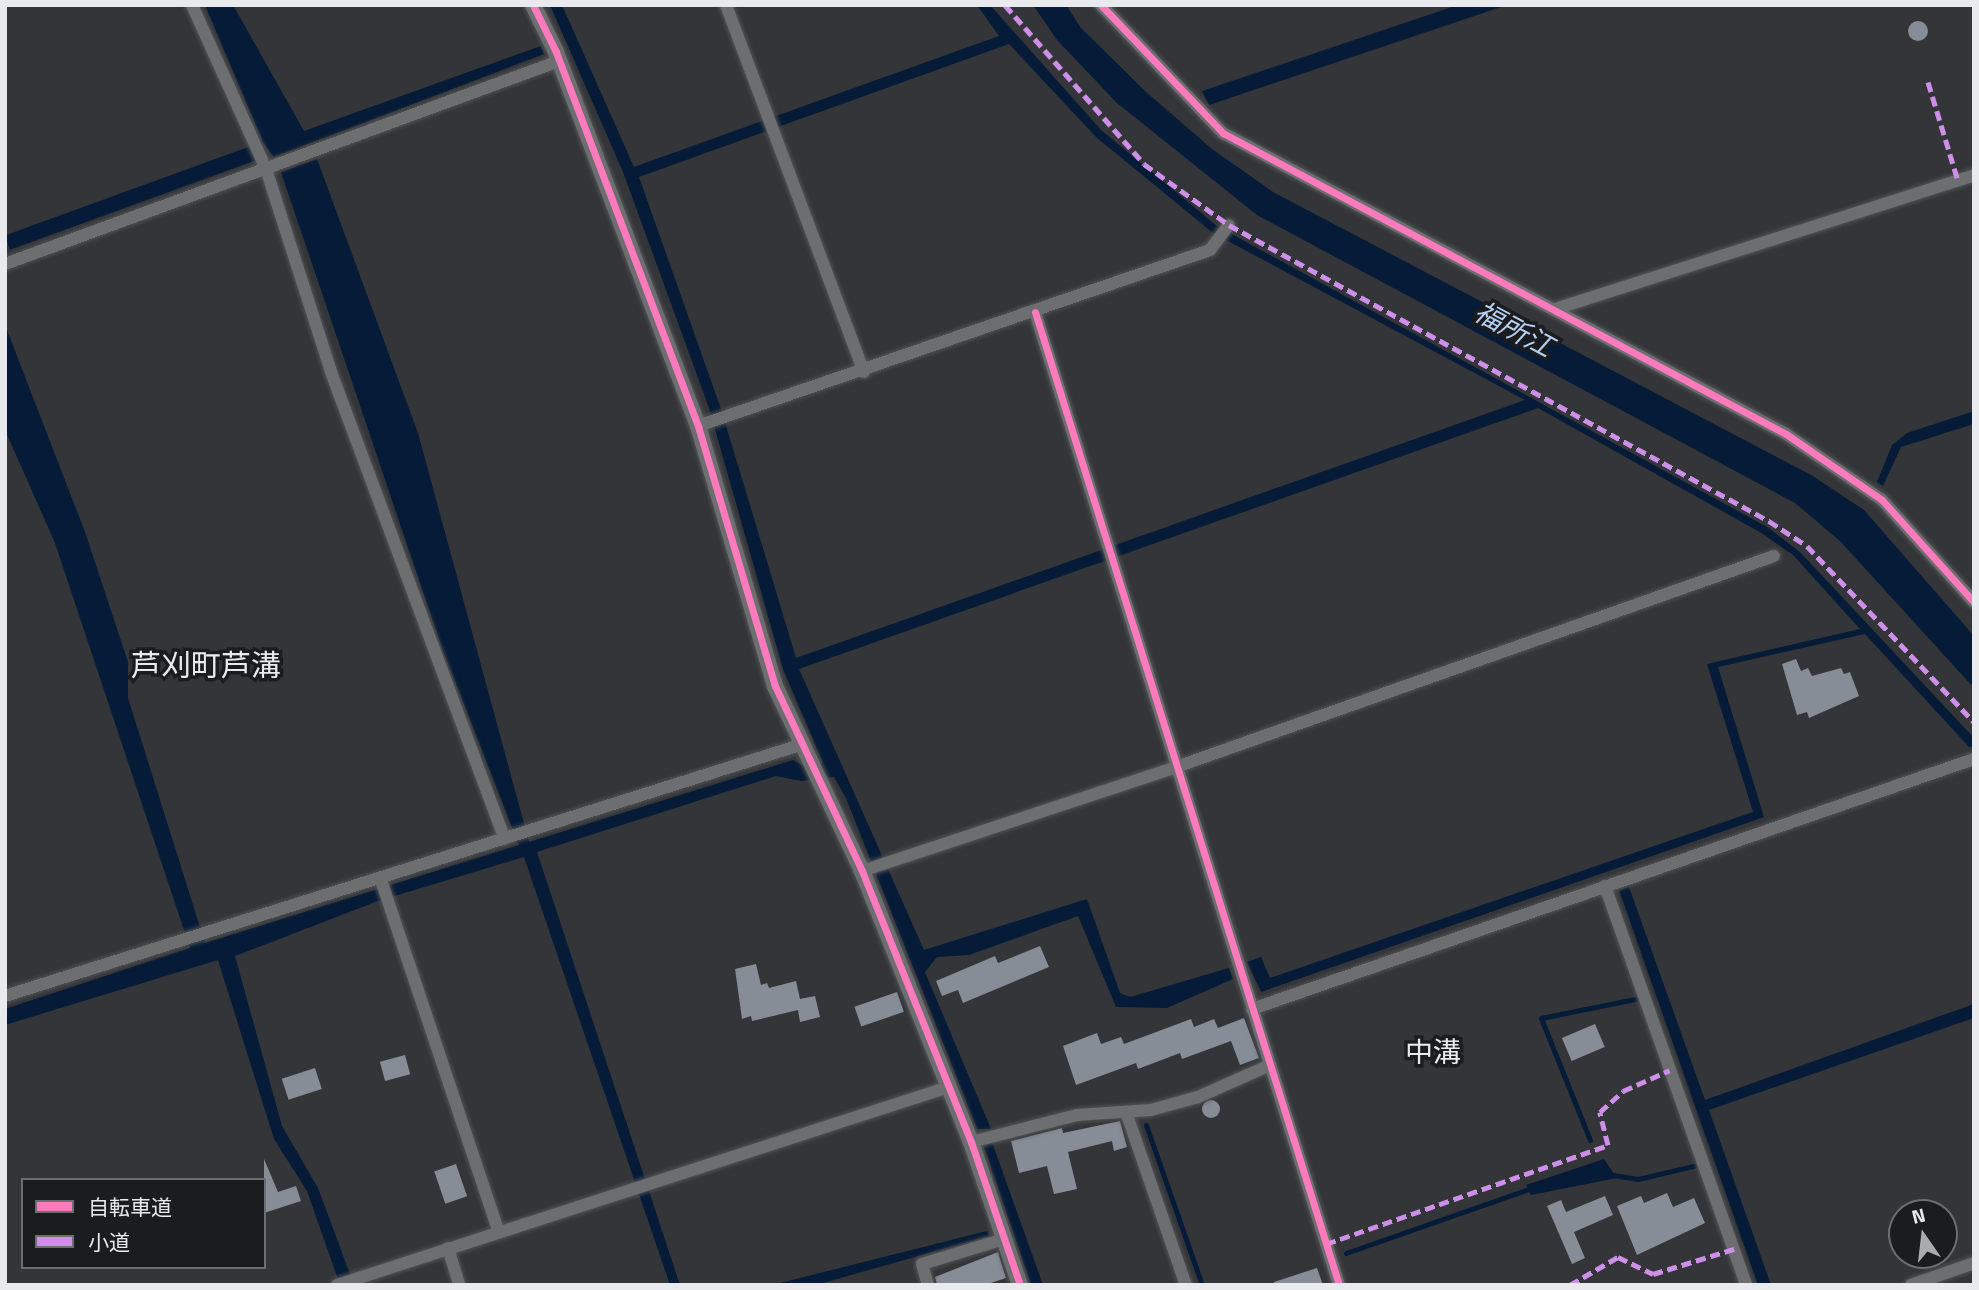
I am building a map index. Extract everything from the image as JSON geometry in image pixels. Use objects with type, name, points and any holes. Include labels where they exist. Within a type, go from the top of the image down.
[{"type":"street","points":[[192,5],[266,169],[331,372],[510,838]]},
{"type":"street","points":[[533,5],[559,61],[698,426],[775,687],[800,745],[824,784],[862,871],[971,1142],[1020,1285]]},
{"type":"street","points":[[726,5],[864,372]]},
{"type":"street","points":[[1101,5],[1223,133],[1786,434],[1882,499],[1974,603]]},
{"type":"street","points":[[5,264],[559,61]]},
{"type":"street","points":[[1555,309],[1974,175]]},
{"type":"street","points":[[698,426],[864,372],[1210,250],[1229,225]]},
{"type":"street","points":[[1035,312],[1339,1285]]},
{"type":"street","points":[[862,871],[1176,767],[1774,556]]},
{"type":"street","points":[[5,996],[382,880],[800,745]]},
{"type":"street","points":[[1252,1009],[1974,759]]},
{"type":"street","points":[[382,880],[499,1232]]},
{"type":"street","points":[[1605,887],[1746,1285]]},
{"type":"street","points":[[971,1142],[1077,1115],[1126,1112],[1198,1097],[1270,1065]]},
{"type":"street","points":[[337,1285],[949,1087]]},
{"type":"street","points":[[1126,1112],[1186,1285]]},
{"type":"street","points":[[928,1285],[922,1264],[1005,1239]]},
{"type":"street","points":[[448,1248],[459,1285]]},
{"type":"street","points":[[1910,1285],[1974,1263]]},
{"type":"water","points":[[205,5],[233,5],[304,131],[541,46],[544,54],[274,157],[263,142]]},
{"type":"water","points":[[550,5],[562,5],[634,167],[999,36],[977,5],[990,5],[1101,130],[1217,226],[1767,527],[1800,552],[1974,738],[1974,746],[1969,747],[1865,634],[1718,667],[1764,817],[1261,992],[1247,962],[1261,957],[1270,978],[1753,812],[1707,664],[1860,629],[1793,555],[1763,534],[1538,408],[799,669],[924,950],[1087,899],[1120,993],[1130,997],[1229,968],[1233,979],[1167,1008],[1116,1007],[1078,916],[969,955],[937,957],[925,972],[991,1129],[977,1129],[846,798],[834,777],[801,781],[776,776],[537,852],[680,1285],[670,1285],[524,857],[378,901],[235,956],[282,1126],[318,1188],[354,1285],[340,1285],[307,1191],[274,1139],[218,960],[5,1025],[5,1009],[190,948],[55,543],[5,430],[5,325],[85,532],[128,662],[128,698],[205,943],[519,845],[443,651],[281,172],[317,159],[418,433],[529,842],[793,760],[805,767],[823,763],[783,669],[709,408],[623,172]],"holes":[[[1009,44],[1096,137],[1213,233],[1525,400],[796,658],[721,409],[639,177]]]},
{"type":"water","name":"福所江","points":[[1033,5],[1066,5],[1081,28],[1145,91],[1212,149],[1273,192],[1811,475],[1864,510],[1974,636],[1974,688],[1840,541],[1795,503],[1257,215],[1117,103],[1057,40]]},
{"type":"water","points":[[1458,5],[1507,5],[1209,105],[1202,91]]},
{"type":"water","points":[[251,146],[256,160],[10,250],[5,236]]},
{"type":"water","points":[[1974,411],[1974,424],[1901,447],[1883,486],[1877,482],[1892,445],[1907,433]]},
{"type":"water","points":[[1629,887],[1705,1100],[1974,1004],[1974,1018],[1709,1110],[1771,1285],[1758,1285],[1619,890]]},
{"type":"water","points":[[992,1142],[1043,1285],[1031,1285],[984,1147]]},
{"type":"water","points":[[1604,1159],[1617,1178],[1531,1195],[1526,1185]]},
{"type":"water","points":[[987,1231],[989,1236],[816,1285],[772,1285]]},
{"type":"building","points":[[1918,21],[1925,24],[1928,31],[1925,38],[1918,41],[1911,38],[1908,31],[1911,24]]},
{"type":"building","points":[[1796,659],[1801,671],[1808,668],[1812,676],[1841,668],[1844,674],[1850,672],[1859,696],[1809,718],[1807,712],[1797,715],[1782,664]]},
{"type":"building","points":[[1040,946],[1049,967],[963,1003],[958,990],[942,996],[936,981],[995,956],[998,963]]},
{"type":"building","points":[[756,964],[761,985],[767,983],[769,988],[796,981],[800,999],[815,996],[820,1017],[800,1022],[798,1010],[752,1021],[751,1016],[742,1019],[735,969]]},
{"type":"building","points":[[897,992],[904,1012],[861,1027],[854,1007]]},
{"type":"building","points":[[1244,1018],[1259,1058],[1240,1065],[1231,1041],[1182,1059],[1180,1053],[1138,1069],[1136,1063],[1076,1085],[1063,1046],[1097,1033],[1101,1044],[1121,1037],[1124,1044],[1191,1019],[1194,1027],[1214,1019],[1218,1028]]},
{"type":"building","points":[[1595,1024],[1605,1047],[1572,1061],[1562,1038]]},
{"type":"building","points":[[405,1055],[410,1074],[385,1081],[380,1062]]},
{"type":"building","points":[[315,1068],[322,1089],[289,1100],[282,1079]]},
{"type":"building","points":[[1207,1100],[1215,1100],[1220,1109],[1218,1116],[1207,1118],[1202,1113],[1202,1105]]},
{"type":"building","points":[[1120,1121],[1127,1147],[1114,1151],[1112,1141],[1068,1152],[1077,1189],[1054,1194],[1047,1166],[1019,1173],[1011,1141],[1062,1128],[1063,1133]]},
{"type":"building","points":[[264,1159],[278,1192],[296,1186],[301,1201],[266,1212]]},
{"type":"building","points":[[456,1164],[467,1196],[445,1204],[434,1171]]},
{"type":"building","points":[[1667,1193],[1673,1207],[1694,1198],[1705,1223],[1637,1255],[1617,1206],[1641,1196],[1644,1203]]},
{"type":"building","points":[[1605,1196],[1613,1215],[1574,1232],[1585,1258],[1572,1264],[1547,1206],[1561,1200],[1566,1212]]},
{"type":"building","points":[[998,1252],[1006,1278],[985,1285],[937,1285],[935,1277]]},
{"type":"building","points":[[1317,1268],[1323,1285],[1274,1285],[1274,1282]]},
{"type":"waterway","points":[[1590,1140],[1541,1018],[1635,999]]},
{"type":"waterway","points":[[1146,1125],[1202,1285]]},
{"type":"waterway","points":[[1613,1175],[1638,1179],[1693,1166]]},
{"type":"waterway","points":[[1346,1253],[1534,1187]]},
{"type":"marked path","points":[[1005,5],[1144,164],[1229,225],[1769,521],[1807,546],[1974,722]]},
{"type":"marked path","points":[[1928,82],[1958,181]]},
{"type":"marked path","points":[[1326,1244],[1608,1145],[1600,1112],[1623,1091],[1670,1070]]},
{"type":"marked path","points":[[1570,1285],[1618,1257],[1653,1274],[1734,1249]]},
{"type":"cycle path","points":[[533,5],[556,52],[698,426],[775,686],[862,871],[971,1142],[1020,1285]]},
{"type":"cycle path","points":[[1101,5],[1223,133],[1786,434],[1882,500],[1974,602]]},
{"type":"cycle path","points":[[1035,312],[1339,1285]]},
{"type":"district","name":"芦刈町芦溝","points":[[206,665]]},
{"type":"district","name":"中溝","points":[[1433,1052]]}]
